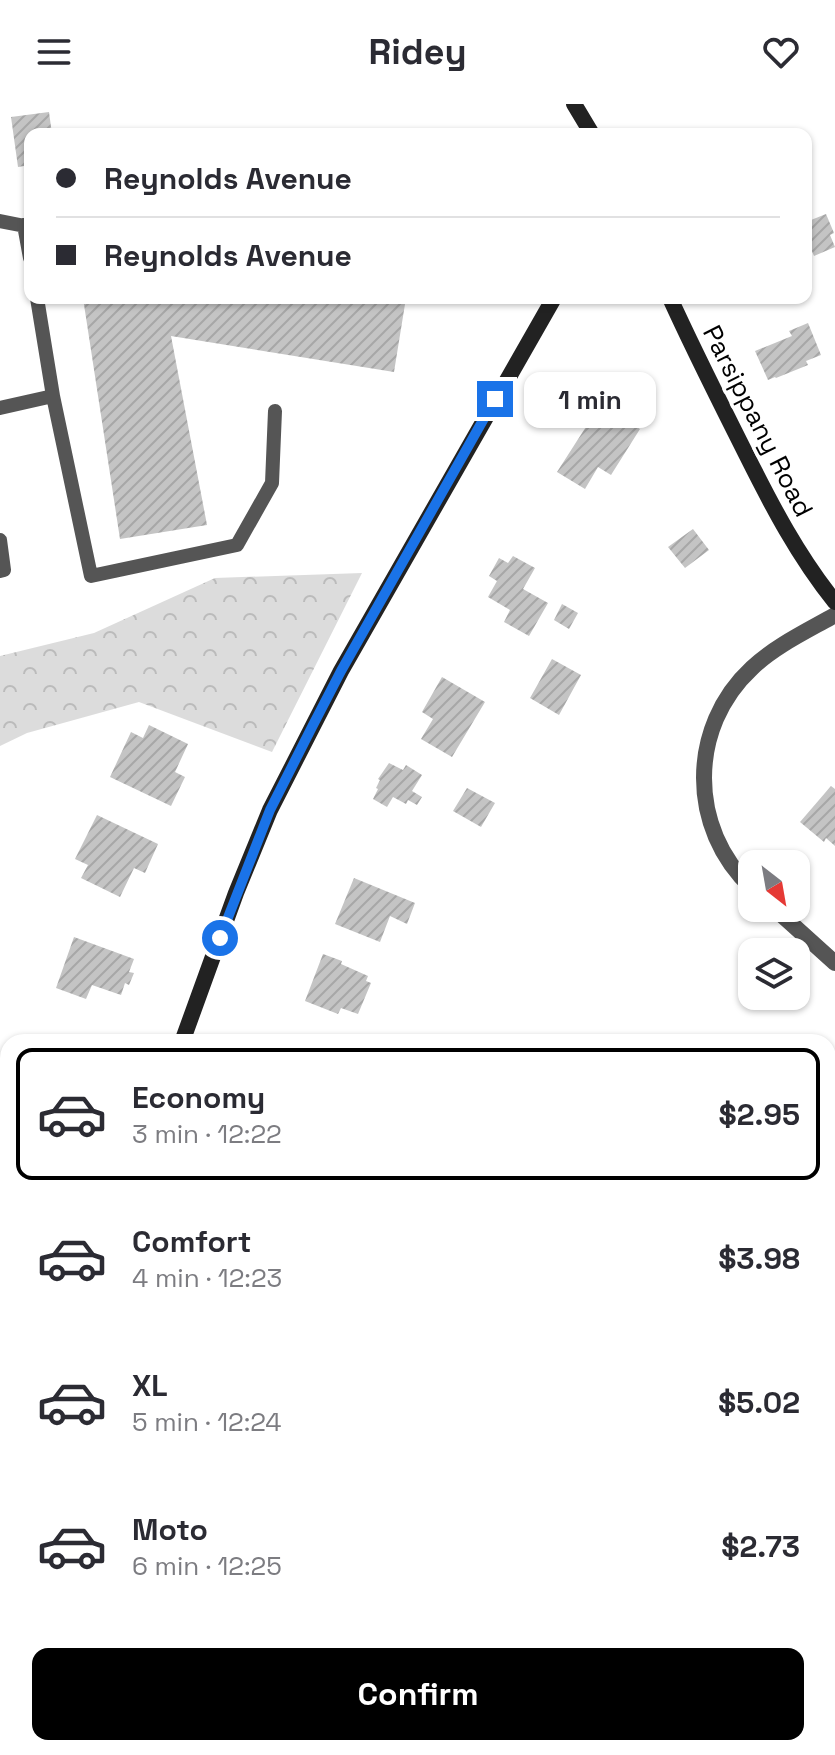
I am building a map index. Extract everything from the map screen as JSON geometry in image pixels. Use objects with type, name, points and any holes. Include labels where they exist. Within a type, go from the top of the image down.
[{"type":"street","points":[[574,104],[589,128]]},
{"type":"street","points":[[185,1034],[270,810],[341,671],[551,304]]},
{"type":"street","name":"Parsippany Road","points":[[673,304],[780,522],[814,576],[835,602]]},
{"type":"street","points":[[738,872],[730,863],[707,815],[704,761],[719,709],[752,667],[835,615]]},
{"type":"street","points":[[790,922],[835,963]]},
{"type":"lane","points":[[0,221],[24,225]]},
{"type":"lane","points":[[38,304],[53,396],[91,576],[237,545],[272,483],[275,411]]},
{"type":"lane","points":[[0,408],[53,396]]},
{"type":"lane","points":[[0,540],[4,570],[0,571]]},
{"type":"green space","points":[[362,573],[272,752],[139,702],[27,733],[0,746],[0,656],[94,633],[215,578]]},
{"type":"building","points":[[49,112],[51,128],[24,128],[24,166],[18,167],[11,117]]},
{"type":"building","points":[[826,214],[834,233],[830,235],[835,247],[814,256],[812,251],[812,220]]},
{"type":"building","points":[[84,304],[405,304],[394,372],[171,336],[207,525],[120,539]]},
{"type":"building","points":[[808,323],[821,355],[806,361],[808,365],[768,380],[755,351],[792,336],[789,331]]},
{"type":"building","points":[[600,405],[640,429],[611,475],[598,467],[585,489],[557,472]]},
{"type":"building","points":[[693,529],[709,550],[685,568],[668,547]]},
{"type":"building","points":[[513,556],[535,568],[523,589],[548,603],[529,636],[504,622],[510,610],[488,597],[497,581],[489,576],[499,558],[508,563]]},
{"type":"building","points":[[562,604],[578,613],[569,629],[554,620]]},
{"type":"building","points":[[552,659],[581,675],[559,715],[530,698]]},
{"type":"building","points":[[442,677],[485,702],[452,757],[421,739],[433,719],[422,712]]},
{"type":"building","points":[[149,725],[188,744],[175,772],[185,777],[171,806],[110,777],[131,732],[143,738]]},
{"type":"building","points":[[389,763],[403,770],[406,765],[422,775],[412,791],[422,797],[417,805],[408,800],[406,804],[393,797],[387,807],[373,799],[378,789],[378,779]]},
{"type":"building","points":[[831,786],[835,789],[835,846],[826,838],[824,842],[800,822]]},
{"type":"building","points":[[467,788],[495,803],[481,827],[453,811]]},
{"type":"building","points":[[97,815],[158,844],[145,873],[134,868],[120,897],[81,878],[88,865],[75,859]]},
{"type":"building","points":[[354,878],[415,903],[407,924],[390,916],[380,942],[335,924]]},
{"type":"building","points":[[74,937],[134,959],[129,972],[134,973],[129,985],[125,983],[121,995],[92,985],[86,999],[56,988]]},
{"type":"building","points":[[323,954],[368,976],[366,981],[371,983],[358,1014],[341,1008],[338,1014],[305,1001]]},
{"type":"route","points":[[220,938],[270,810],[312,727],[495,399]]}]
